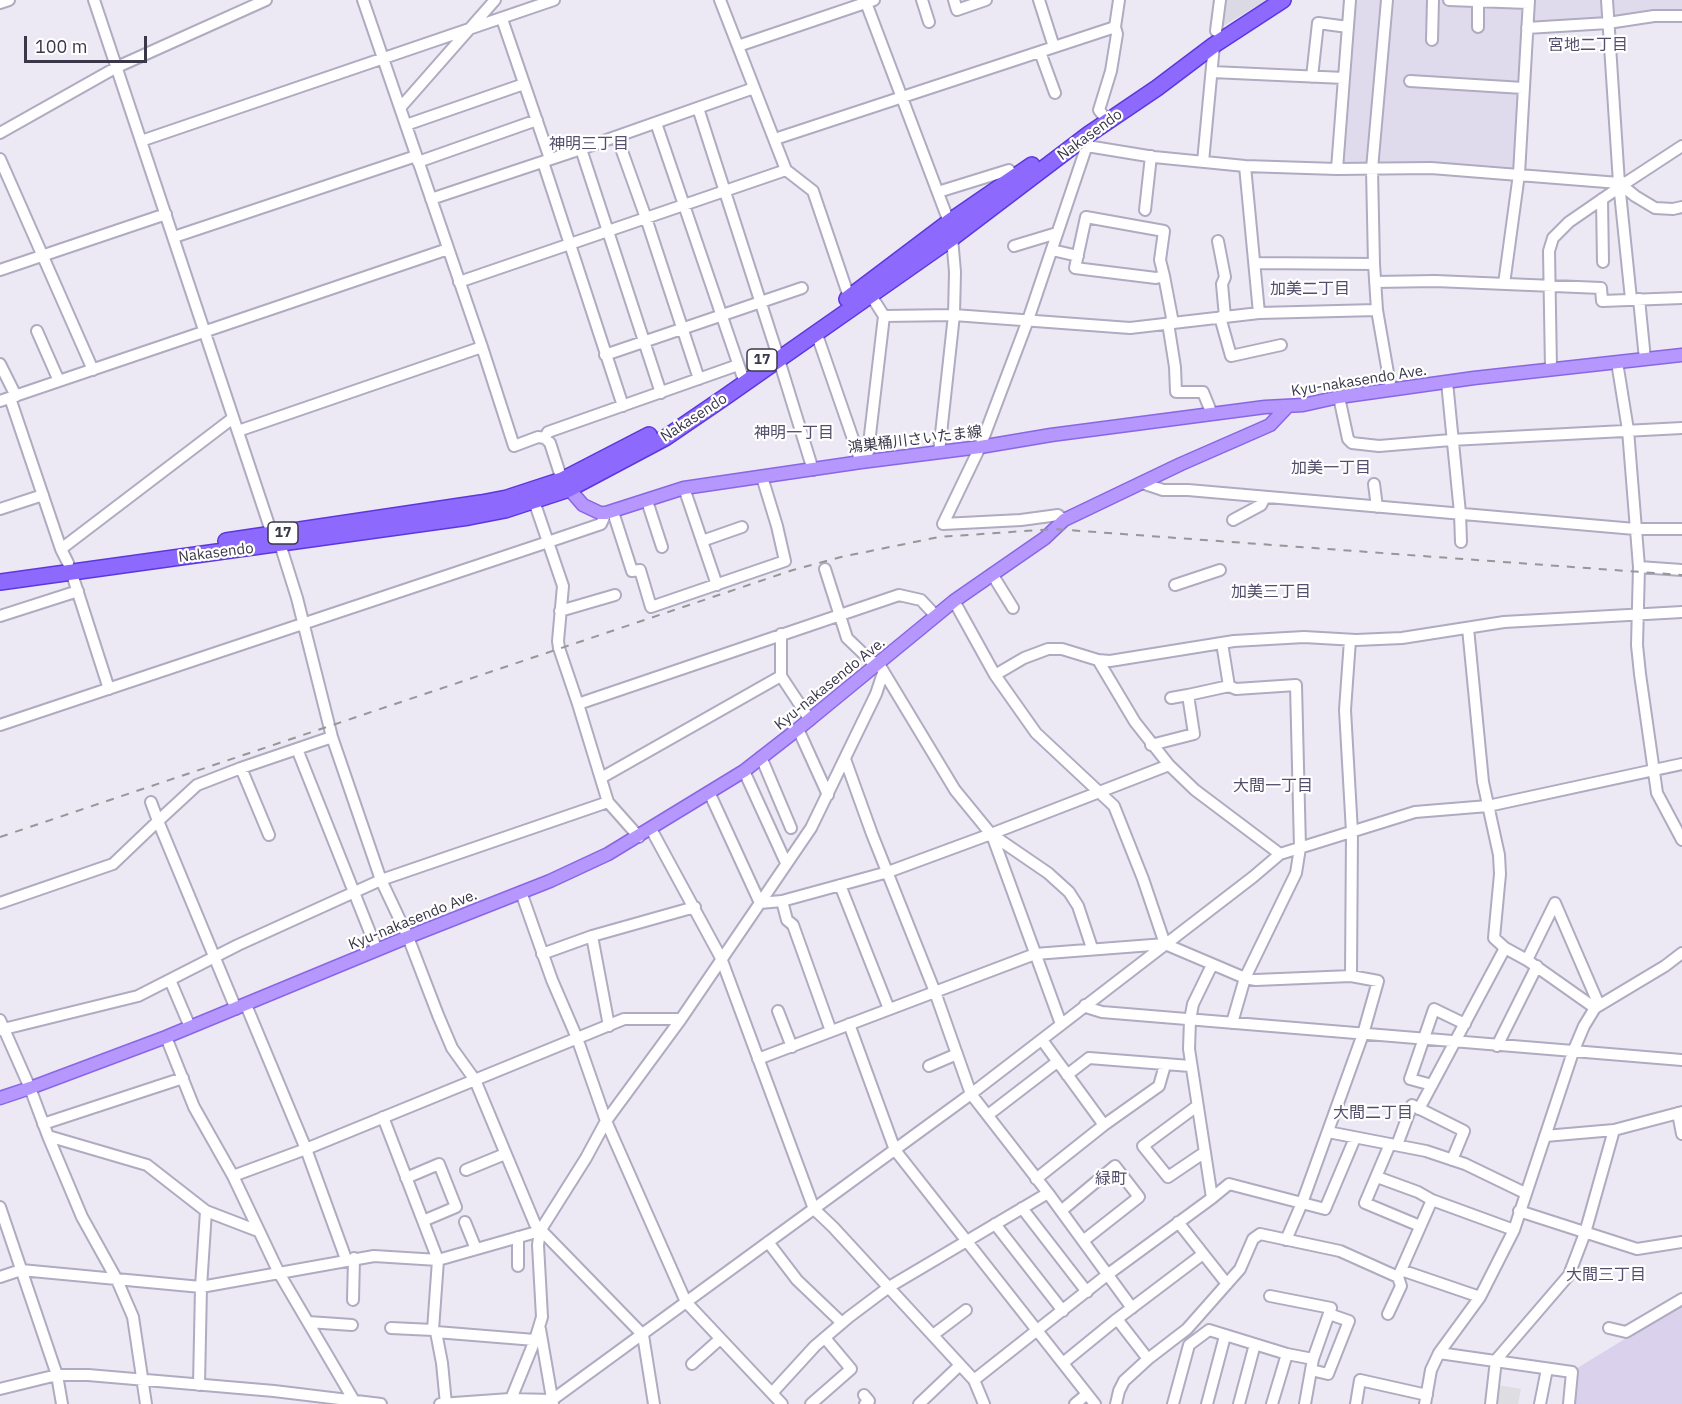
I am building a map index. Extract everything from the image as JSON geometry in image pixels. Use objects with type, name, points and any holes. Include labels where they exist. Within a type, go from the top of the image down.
[{"type":"highway","name":"Nakasendo","points":[[276,539],[481,504],[565,484],[665,438],[778,355],[849,297],[949,222],[1267,0]]},
{"type":"highway","name":"Nakasendo","points":[[0,573],[70,567],[276,539],[469,517],[505,510],[534,501],[692,410],[740,370],[778,355],[816,332],[1088,140],[1157,88],[1215,38],[1283,0]]},
{"type":"highway","name":"Nakasendo","points":[[0,582],[70,567]]},
{"type":"main road","name":"Kyu-nakasendo Ave.","points":[[0,1098],[241,1007],[583,867],[639,837],[744,771],[881,668],[954,601],[1045,538],[1064,520],[1270,425],[1288,406],[1447,382],[1682,355]]},
{"type":"main road","name":"鴻巣桶川さいたま線","points":[[610,513],[684,488],[1051,435],[1265,406],[1288,406]]},
{"type":"main road","points":[[565,484],[583,505],[610,513]]},
{"type":"street","points":[[0,3],[9,0]]},
{"type":"street","points":[[94,0],[233,418],[297,598],[332,737],[381,880],[408,937],[452,1048],[475,1080],[535,1224],[644,1335],[654,1404]]},
{"type":"street","points":[[0,133],[117,67],[266,0]]},
{"type":"street","points":[[363,0],[514,446],[538,437],[545,438],[550,443],[565,484]]},
{"type":"street","points":[[400,108],[495,0]]},
{"type":"street","points":[[141,141],[554,0]]},
{"type":"street","points":[[720,0],[786,170],[813,191],[849,297]]},
{"type":"street","points":[[922,0],[929,22]]},
{"type":"street","points":[[954,0],[957,10],[986,0]]},
{"type":"street","points":[[1039,0],[1054,47]]},
{"type":"street","points":[[1102,114],[1099,110],[1111,71],[1117,34],[1115,27],[1119,0]]},
{"type":"street","points":[[1203,162],[1220,0]]},
{"type":"street","points":[[1337,169],[1350,0]]},
{"type":"street","points":[[1387,0],[1372,169],[1377,310],[1391,390]]},
{"type":"street","points":[[1432,0],[1432,40]]},
{"type":"street","points":[[1449,0],[1528,2],[1519,174],[1504,284]]},
{"type":"street","points":[[1607,0],[1619,183],[1645,359]]},
{"type":"street","points":[[738,46],[868,1],[949,222],[952,238],[955,272],[954,315],[939,452]]},
{"type":"street","points":[[1478,1],[1478,27]]},
{"type":"street","points":[[1527,28],[1608,23],[1654,16],[1682,16]]},
{"type":"street","points":[[502,19],[537,120],[570,244],[623,406]]},
{"type":"street","points":[[1312,77],[1318,23],[1348,27]]},
{"type":"street","points":[[775,138],[1115,27]]},
{"type":"street","points":[[1040,52],[1055,93]]},
{"type":"street","points":[[1212,72],[1344,78]]},
{"type":"street","points":[[1410,81],[1523,88]]},
{"type":"street","points":[[406,125],[524,84]]},
{"type":"street","points":[[431,199],[617,137],[754,88]]},
{"type":"street","points":[[698,108],[813,470]]},
{"type":"street","points":[[174,237],[537,120]]},
{"type":"street","points":[[545,438],[548,432],[699,380],[740,370],[656,123]]},
{"type":"street","points":[[617,137],[699,380]]},
{"type":"street","points":[[1064,520],[1059,515],[1021,520],[943,524],[980,447],[1028,320],[1088,140],[1151,156],[1245,166],[1337,169],[1431,168],[1619,183],[1627,182],[1682,146]]},
{"type":"street","points":[[581,149],[661,393]]},
{"type":"street","points":[[1145,210],[1151,156]]},
{"type":"street","points":[[0,159],[93,370]]},
{"type":"street","points":[[1245,166],[1259,313]]},
{"type":"street","points":[[459,282],[786,170]]},
{"type":"street","points":[[938,192],[1009,170],[1015,177]]},
{"type":"street","points":[[1551,369],[1549,251],[1552,237],[1569,222],[1614,191],[1619,183]]},
{"type":"street","points":[[1619,183],[1635,196],[1656,208],[1682,207]]},
{"type":"street","points":[[1602,199],[1604,262]]},
{"type":"street","points":[[0,270],[166,214]]},
{"type":"street","points":[[1164,276],[1156,278],[1075,267],[1086,217],[1164,231],[1160,260],[1164,276],[1171,323],[1176,392],[1203,392],[1212,414]]},
{"type":"street","points":[[1014,246],[1058,234]]},
{"type":"street","points":[[1218,241],[1225,277],[1222,284],[1223,317],[1231,356],[1281,345]]},
{"type":"street","points":[[9,398],[448,249]]},
{"type":"street","points":[[1052,250],[1078,256]]},
{"type":"street","points":[[1255,263],[1374,264]]},
{"type":"street","points":[[1375,282],[1435,281],[1601,288],[1602,301],[1682,298]]},
{"type":"street","points":[[605,355],[802,288]]},
{"type":"street","points":[[861,462],[868,452],[884,316],[870,294]]},
{"type":"street","points":[[884,316],[954,315],[1130,328],[1259,313],[1377,310]]},
{"type":"street","points":[[37,332],[59,381]]},
{"type":"street","points":[[816,332],[861,462]]},
{"type":"street","points":[[238,431],[482,347]]},
{"type":"street","points":[[1617,362],[1628,430],[1639,567],[1636,645],[1657,793],[1682,840]]},
{"type":"street","points":[[0,364],[9,398],[61,549],[70,567],[109,689]]},
{"type":"street","points":[[1447,382],[1461,542]]},
{"type":"street","points":[[1339,397],[1348,439],[1352,443],[1379,446],[1682,428]]},
{"type":"street","points":[[61,549],[233,418]]},
{"type":"street","points":[[0,725],[601,524],[610,513],[632,571],[640,570],[651,607],[785,561],[762,477]]},
{"type":"street","points":[[1142,483],[1163,490],[1188,490],[1635,529],[1682,529]]},
{"type":"street","points":[[1374,484],[1377,507]]},
{"type":"street","points":[[684,488],[717,585]]},
{"type":"street","points":[[0,509],[43,495]]},
{"type":"street","points":[[1233,520],[1261,505],[1265,497]]},
{"type":"street","points":[[534,501],[563,586],[559,648],[608,802],[639,837]]},
{"type":"street","points":[[647,501],[662,547]]},
{"type":"street","points":[[702,541],[742,526]]},
{"type":"street","points":[[1639,567],[1682,570]]},
{"type":"street","points":[[825,569],[847,638],[881,668],[954,790],[992,834],[1048,873],[1069,892],[1078,906],[1092,948]]},
{"type":"street","points":[[1175,585],[1220,570]]},
{"type":"street","points":[[992,574],[1013,608]]},
{"type":"street","points":[[0,616],[78,591]]},
{"type":"street","points":[[578,704],[899,595],[921,600],[936,616]]},
{"type":"street","points":[[560,611],[615,596]]},
{"type":"street","points":[[954,601],[995,675],[1035,734],[1114,807],[1143,879],[1165,944]]},
{"type":"street","points":[[995,675],[1024,658],[1048,649],[1062,649],[1098,660],[1110,661],[1222,643],[1287,637],[1350,640],[1402,638],[1504,622],[1682,612]]},
{"type":"street","points":[[1468,628],[1483,782],[1499,855],[1500,874],[1494,938],[1505,948],[1537,966],[1597,1006]]},
{"type":"street","points":[[781,634],[782,676],[810,720]]},
{"type":"street","points":[[1350,640],[1345,710],[1352,832],[1351,976]]},
{"type":"street","points":[[1222,643],[1229,686]]},
{"type":"street","points":[[1098,660],[1111,685],[1151,745],[1169,765],[1195,790],[1280,854]]},
{"type":"street","points":[[509,1402],[542,1317],[538,1245],[540,1231],[586,1158],[606,1121],[681,1019],[811,828],[876,694],[881,668]]},
{"type":"street","points":[[601,778],[782,676]]},
{"type":"street","points":[[1171,698],[1229,686],[1236,689],[1296,685],[1300,848],[1296,873],[1245,978],[1232,1023]]},
{"type":"street","points":[[1151,745],[1194,734],[1188,695]]},
{"type":"street","points":[[798,729],[828,795]]},
{"type":"street","points":[[0,903],[113,864],[197,785],[332,737]]},
{"type":"street","points":[[297,749],[378,950]]},
{"type":"street","points":[[761,757],[791,828]]},
{"type":"street","points":[[845,759],[971,1094],[1048,1193],[1132,1308]]},
{"type":"street","points":[[440,1404],[552,1402],[971,1094],[1253,878],[1280,854],[1415,812],[1488,806],[1682,764]]},
{"type":"street","points":[[760,903],[782,901],[888,872],[1169,765]]},
{"type":"street","points":[[241,768],[269,835]]},
{"type":"street","points":[[744,771],[786,863]]},
{"type":"street","points":[[709,792],[760,903]]},
{"type":"street","points":[[151,802],[215,957],[241,1007],[306,1149],[350,1259],[353,1300]]},
{"type":"street","points":[[146,1404],[133,1317],[117,1280],[82,1217],[30,1088],[1,1026],[138,996],[215,957],[381,880],[608,802]]},
{"type":"street","points":[[651,829],[721,958],[814,1209],[974,1380],[984,1404]]},
{"type":"street","points":[[992,834],[1061,1024]]},
{"type":"street","points":[[840,885],[889,1009]]},
{"type":"street","points":[[521,892],[542,954],[577,1038],[606,1121],[686,1302],[782,1404]]},
{"type":"street","points":[[782,901],[787,920],[793,925],[831,1031]]},
{"type":"street","points":[[1527,960],[1556,903],[1597,1006]]},
{"type":"street","points":[[542,954],[592,936],[695,907]]},
{"type":"street","points":[[592,936],[609,1026]]},
{"type":"street","points":[[758,1059],[1035,954],[1165,944],[1212,965],[1256,980],[1351,976],[1378,981],[1363,1034],[1302,1203],[1286,1240]]},
{"type":"street","points":[[1419,1109],[1505,948]]},
{"type":"street","points":[[1356,1404],[1360,1380],[1426,1399],[1431,1370],[1439,1353],[1480,1297],[1514,1230],[1573,1052],[1584,1026],[1597,1006],[1665,966],[1682,953]]},
{"type":"street","points":[[1212,965],[1193,1004],[1190,1020],[1190,1066],[1212,1198]]},
{"type":"street","points":[[1497,1046],[1537,966]]},
{"type":"street","points":[[170,980],[190,1027]]},
{"type":"street","points":[[1085,1005],[1102,1012],[1682,1060]]},
{"type":"street","points":[[1432,1085],[1410,1079],[1434,1009],[1465,1024]]},
{"type":"street","points":[[778,1011],[792,1047]]},
{"type":"street","points":[[233,1176],[306,1149],[624,1020],[681,1019]]},
{"type":"street","points":[[849,1024],[896,1150],[1095,1404]]},
{"type":"street","points":[[166,1037],[194,1107],[233,1176],[279,1273],[355,1403]]},
{"type":"street","points":[[1042,1040],[1104,1125]]},
{"type":"street","points":[[929,1066],[957,1054]]},
{"type":"street","points":[[1067,1076],[1089,1058],[1190,1066]]},
{"type":"street","points":[[988,1115],[1057,1062]]},
{"type":"street","points":[[1036,1179],[1104,1125],[1159,1086],[1165,1065]]},
{"type":"street","points":[[43,1124],[183,1078]]},
{"type":"street","points":[[1420,1226],[1365,1203],[1412,1105],[1464,1131],[1452,1160]]},
{"type":"street","points":[[1197,1106],[1143,1146],[1168,1177],[1205,1152]]},
{"type":"street","points":[[1545,1136],[1614,1130],[1680,1112],[1682,1134]]},
{"type":"street","points":[[383,1117],[438,1260],[434,1331],[442,1363],[446,1404]]},
{"type":"street","points":[[1491,1404],[1496,1360],[1569,1275],[1585,1233],[1614,1130]]},
{"type":"street","points":[[1328,1132],[1426,1151],[1452,1160],[1525,1193]]},
{"type":"street","points":[[48,1136],[147,1165],[206,1211],[258,1231]]},
{"type":"street","points":[[974,1380],[1107,1275],[1229,1184],[1325,1209],[1355,1138]]},
{"type":"street","points":[[466,1170],[505,1154]]},
{"type":"street","points":[[406,1178],[439,1164],[456,1207],[423,1221]]},
{"type":"street","points":[[1061,1211],[1114,1166],[1139,1197],[1083,1241]]},
{"type":"street","points":[[1377,1177],[1514,1230]]},
{"type":"street","points":[[772,1393],[825,1338],[889,1287],[1048,1193]]},
{"type":"street","points":[[1388,1314],[1401,1286],[1400,1273],[1432,1200]]},
{"type":"street","points":[[0,1207],[57,1375],[62,1404]]},
{"type":"street","points":[[1022,1208],[1087,1292]]},
{"type":"street","points":[[199,1385],[201,1287],[206,1211]]},
{"type":"street","points":[[1519,1211],[1637,1249],[1682,1242]]},
{"type":"street","points":[[465,1222],[476,1249]]},
{"type":"street","points":[[1178,1222],[1227,1284]]},
{"type":"street","points":[[995,1224],[1063,1311]]},
{"type":"street","points":[[0,1277],[21,1270],[201,1287],[374,1256],[438,1260],[540,1231]]},
{"type":"street","points":[[1116,1404],[1124,1381],[1187,1329],[1240,1269],[1252,1239],[1260,1234],[1340,1251],[1400,1273],[1480,1297]]},
{"type":"street","points":[[518,1237],[518,1266]]},
{"type":"street","points":[[768,1242],[797,1280],[842,1323]]},
{"type":"street","points":[[1063,1363],[1203,1254]]},
{"type":"street","points":[[1270,1296],[1331,1308],[1312,1365],[1305,1404]]},
{"type":"street","points":[[1610,1328],[1626,1332],[1682,1299]]},
{"type":"street","points":[[933,1335],[966,1310]]},
{"type":"street","points":[[1173,1404],[1189,1345],[1209,1330],[1287,1354],[1328,1374],[1349,1321],[1329,1314]]},
{"type":"street","points":[[1117,1319],[1148,1359]]},
{"type":"street","points":[[308,1322],[352,1326]]},
{"type":"street","points":[[540,1326],[552,1402]]},
{"type":"street","points":[[391,1328],[535,1340]]},
{"type":"street","points":[[1207,1404],[1225,1336]]},
{"type":"street","points":[[811,1404],[851,1369],[825,1338]]},
{"type":"street","points":[[692,1365],[720,1339]]},
{"type":"street","points":[[1239,1404],[1255,1344]]},
{"type":"street","points":[[1439,1353],[1572,1372],[1569,1404]]},
{"type":"street","points":[[1272,1404],[1287,1354]]},
{"type":"street","points":[[919,1404],[960,1365]]},
{"type":"street","points":[[1540,1404],[1547,1369]]},
{"type":"street","points":[[0,1389],[57,1375],[88,1375],[274,1391],[355,1403],[381,1404]]},
{"type":"street","points":[[274,1391],[275,1404]]},
{"type":"street","points":[[1075,1404],[1088,1394]]},
{"type":"shaded area","points":[[1223,0],[1267,0],[1220,28]]},
{"type":"shaded area","points":[[1350,0],[1682,0],[1682,16],[1527,28],[1519,174],[1337,169]]},
{"type":"shaded area","points":[[1682,1304],[1682,1404],[1572,1404],[1574,1370]]},
{"type":"shaded area","points":[[1497,1385],[1521,1389],[1518,1404],[1494,1404]]},
{"type":"railway","points":[[0,837],[793,570],[841,557],[939,537],[1054,529],[1682,575]]},
{"type":"district","name":"宮地二丁目","points":[[1588,45]]},
{"type":"district","name":"神明三丁目","points":[[589,144]]},
{"type":"district","name":"加美二丁目","points":[[1310,289]]},
{"type":"district","name":"神明一丁目","points":[[794,433]]},
{"type":"district","name":"加美一丁目","points":[[1331,468]]},
{"type":"district","name":"加美三丁目","points":[[1271,592]]},
{"type":"district","name":"大間一丁目","points":[[1273,786]]},
{"type":"district","name":"大間二丁目","points":[[1373,1113]]},
{"type":"district","name":"緑町","points":[[1111,1179]]},
{"type":"district","name":"大間三丁目","points":[[1606,1275]]}]
